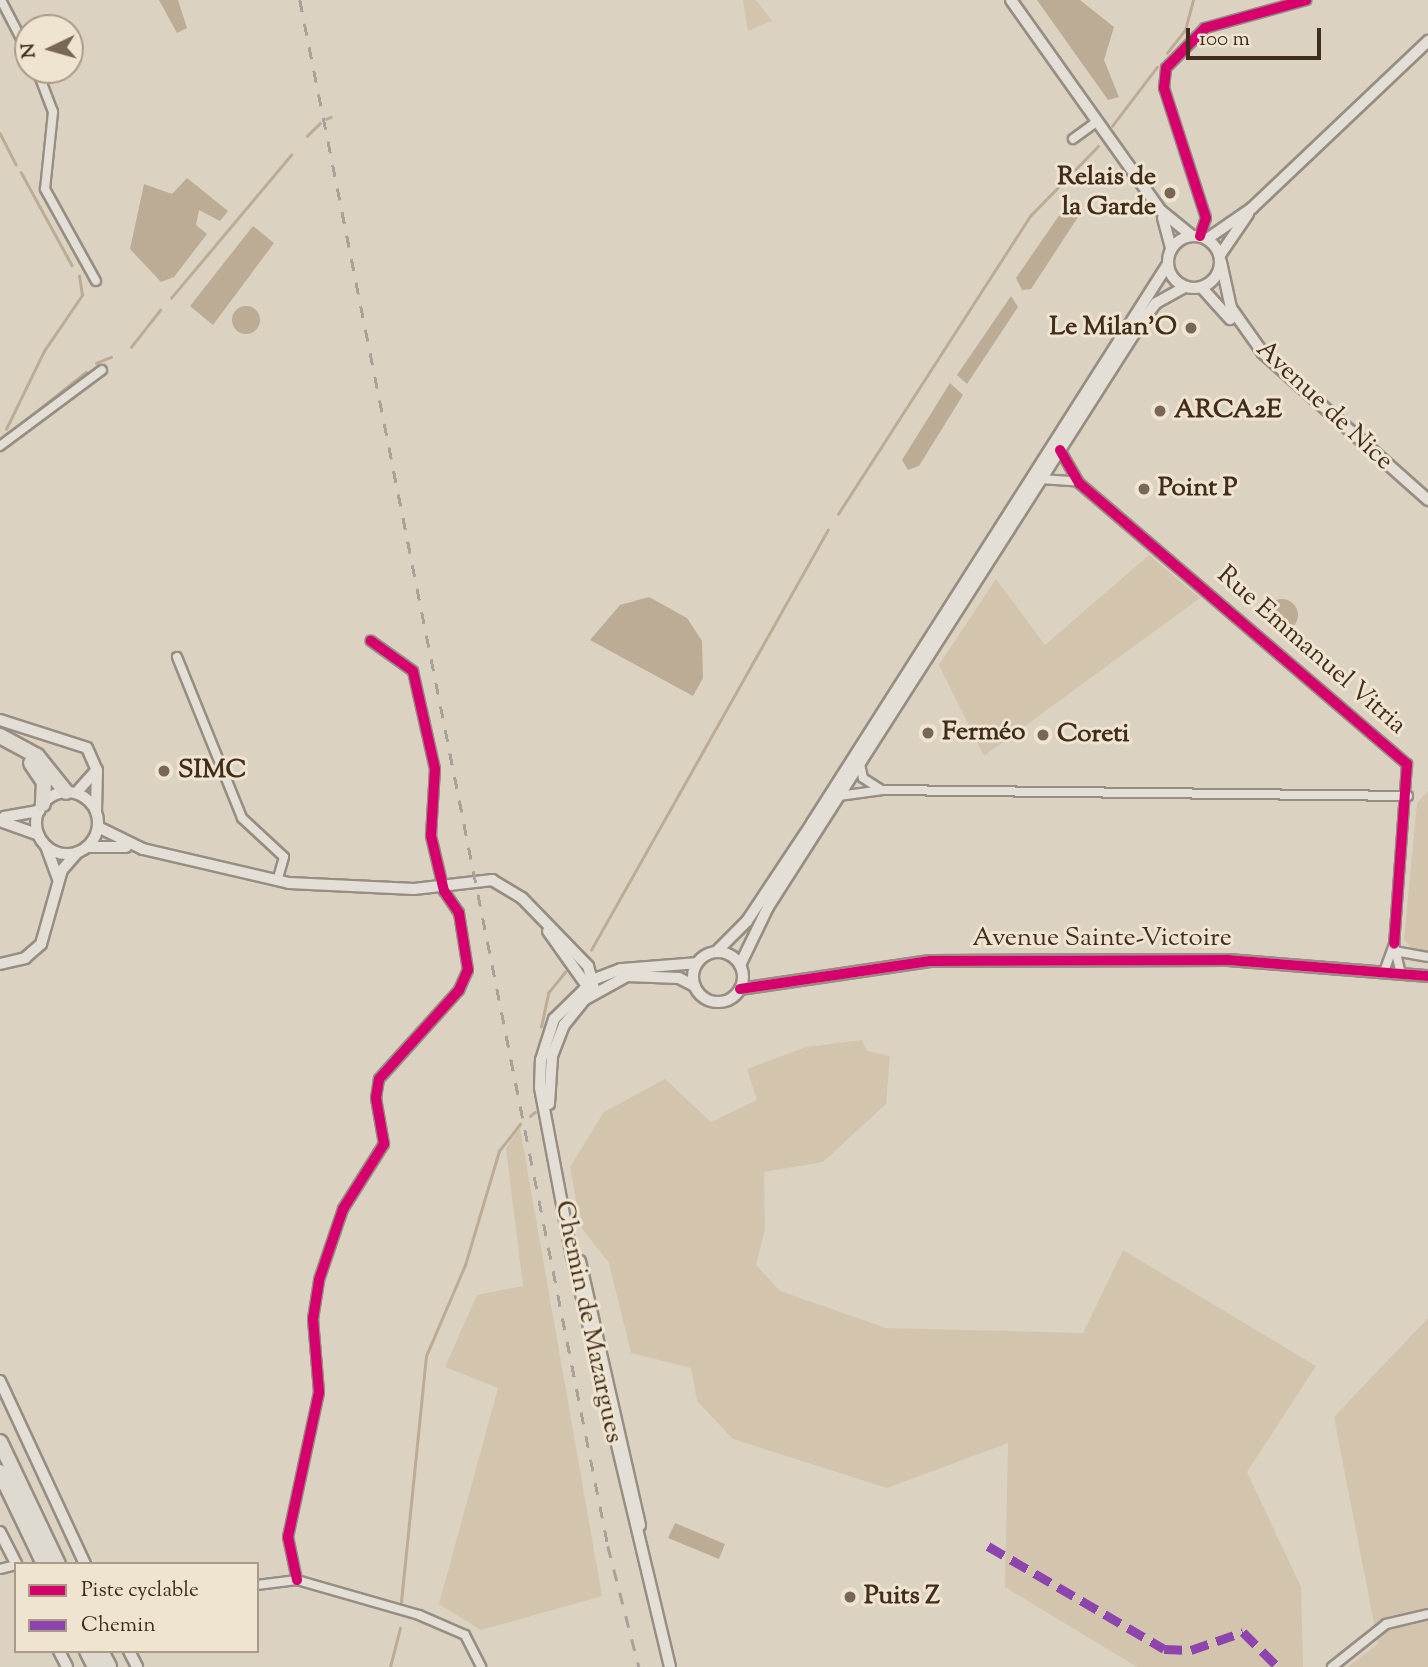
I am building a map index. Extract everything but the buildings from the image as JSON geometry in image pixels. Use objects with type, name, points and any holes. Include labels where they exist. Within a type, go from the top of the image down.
[{"type":"highway","points":[[0,736],[37,757],[71,792]]},
{"type":"highway","points":[[0,745],[41,774],[41,807]]},
{"type":"highway","points":[[0,1442],[57,1562]]},
{"type":"highway","points":[[0,1472],[43,1562]]},
{"type":"main road","points":[[550,1135],[540,1087],[545,1039],[584,986],[595,979],[621,969],[697,963],[716,952],[747,921],[1168,264],[1171,248],[1160,211],[1011,0]]},
{"type":"main road","points":[[550,1135],[552,1056],[564,1025],[595,992],[616,980],[646,975],[695,986],[718,1002],[740,989],[741,971],[768,907],[1040,479],[1156,303],[1185,287],[1202,288],[1252,208],[1428,41]]},
{"type":"main road","points":[[1171,248],[1199,237],[1252,208]]},
{"type":"main road","points":[[1160,211],[1199,237],[1220,258]]},
{"type":"main road","name":"Avenue de Nice","points":[[1220,258],[1231,308],[1263,353],[1428,500]]},
{"type":"main road","points":[[1168,264],[1185,287]]},
{"type":"main road","name":"Avenue de Nice","points":[[1202,288],[1306,405],[1428,508]]},
{"type":"main road","points":[[0,720],[81,742],[97,770],[98,827],[58,882],[41,944],[25,958],[0,964]]},
{"type":"main road","points":[[0,819],[41,807],[71,792],[97,770]]},
{"type":"main road","points":[[71,792],[96,811]]},
{"type":"main road","points":[[41,807],[42,839],[58,882]]},
{"type":"main road","points":[[0,819],[42,839],[58,853],[83,849],[143,849]]},
{"type":"main road","points":[[98,827],[143,849],[277,881],[443,887],[492,880],[534,910],[595,979],[595,992]]},
{"type":"main road","points":[[534,910],[584,986],[595,992]]},
{"type":"main road","points":[[716,952],[741,971]]},
{"type":"main road","name":"Avenue Sainte-Victoire","points":[[740,989],[930,961],[1228,960],[1385,969],[1428,976]]},
{"type":"main road","points":[[695,986],[697,963]]},
{"type":"main road","name":"Avenue Sainte-Victoire","points":[[741,971],[777,982]]},
{"type":"main road","name":"Chemin de Mazargues","points":[[550,1135],[558,1178],[611,1385],[669,1663]]},
{"type":"main road","points":[[0,1381],[84,1562]]},
{"type":"main road","points":[[0,1532],[15,1562]]},
{"type":"street","points":[[1,0],[14,25]]},
{"type":"street","points":[[1199,237],[1206,218],[1164,88],[1166,68],[1194,33],[1306,0]]},
{"type":"street","points":[[42,84],[53,112],[45,189],[96,281]]},
{"type":"street","points":[[1073,139],[1096,122]]},
{"type":"street","points":[[0,446],[103,370]]},
{"type":"street","points":[[1060,450],[1079,484]]},
{"type":"street","points":[[1040,479],[1062,477],[1079,484]]},
{"type":"street","name":"Rue Emmanuel Vitria","points":[[1079,484],[1406,764],[1408,796],[1394,949]]},
{"type":"street","points":[[297,1580],[288,1537],[319,1392],[315,1295],[343,1209],[384,1144],[376,1098],[379,1079],[466,976],[459,913],[443,887],[431,832],[434,758],[413,671],[372,641]]},
{"type":"street","points":[[177,657],[243,818],[284,857],[277,881]]},
{"type":"street","points":[[860,764],[866,781],[883,790]]},
{"type":"street","points":[[839,796],[883,790],[1408,796]]},
{"type":"street","points":[[1394,949],[1428,957]]},
{"type":"street","points":[[1385,969],[1394,949]]},
{"type":"street","points":[[1394,949],[1400,971]]},
{"type":"street","points":[[259,1585],[297,1580],[452,1627],[467,1637],[481,1667]]},
{"type":"street","points":[[1332,1667],[1386,1624],[1428,1614]]},
{"type":"shaded area","points":[[159,0],[178,0],[187,28],[177,33]]},
{"type":"shaded area","points":[[743,0],[756,0],[772,21],[748,31]]},
{"type":"shaded area","points":[[1037,0],[1080,0],[1114,27],[1104,60],[1119,97],[1108,100]]},
{"type":"shaded area","points":[[187,178],[228,211],[220,221],[199,210],[196,225],[207,234],[174,277],[161,282],[130,249],[144,184],[172,194]]},
{"type":"shaded area","points":[[1069,201],[1079,203],[1080,214],[1031,289],[1022,290],[1016,278]]},
{"type":"shaded area","points":[[253,226],[274,243],[213,325],[190,306]]},
{"type":"shaded area","points":[[1011,296],[1018,307],[967,384],[957,375]]},
{"type":"shaded area","points":[[246,306],[256,310],[260,320],[256,330],[246,334],[236,330],[232,320],[236,310]]},
{"type":"shaded area","points":[[950,383],[963,395],[919,466],[908,470],[902,460]]},
{"type":"shaded area","points":[[1149,555],[1200,598],[984,756],[939,665],[996,579],[1045,645]]},
{"type":"shaded area","points":[[649,597],[687,618],[702,641],[703,678],[693,696],[590,640],[620,605]]},
{"type":"shaded area","points":[[1282,599],[1293,604],[1298,615],[1293,626],[1282,631],[1271,626],[1266,615],[1271,604]]},
{"type":"shaded area","points":[[1428,791],[1428,952],[1415,953],[1404,939],[1417,803]]},
{"type":"shaded area","points":[[862,1040],[867,1051],[890,1056],[886,1104],[823,1162],[764,1172],[765,1230],[756,1265],[780,1291],[886,1328],[1083,1333],[1123,1250],[1316,1366],[1247,1472],[1301,1587],[1303,1667],[1137,1667],[1005,1587],[1008,1443],[887,1488],[733,1439],[697,1401],[691,1368],[631,1353],[609,1263],[581,1227],[570,1167],[604,1112],[665,1079],[711,1122],[757,1100],[747,1069],[806,1047]]},
{"type":"shaded area","points":[[520,1128],[602,1596],[481,1630],[439,1604],[498,1388],[445,1367],[477,1295],[523,1286],[506,1148]]},
{"type":"shaded area","points":[[1428,1318],[1428,1667],[1347,1667],[1378,1644],[1334,1417]]},
{"type":"shaded area","points":[[675,1523],[725,1544],[719,1559],[668,1538]]},
{"type":"waterway","points":[[1167,53],[1185,30],[1193,0]]},
{"type":"waterway","points":[[1112,126],[1157,67]]},
{"type":"waterway","points":[[326,119],[331,117]]},
{"type":"waterway","points":[[307,136],[320,123]]},
{"type":"waterway","points":[[0,133],[16,164]]},
{"type":"waterway","points":[[838,514],[1031,215],[1098,146]]},
{"type":"waterway","points":[[171,298],[291,155]]},
{"type":"waterway","points":[[21,172],[72,265]]},
{"type":"waterway","points":[[6,429],[44,351],[82,295],[79,276]]},
{"type":"waterway","points":[[131,347],[160,310]]},
{"type":"waterway","points":[[96,363],[111,357]]},
{"type":"waterway","points":[[13,430],[86,372]]},
{"type":"waterway","points":[[591,950],[828,530]]},
{"type":"waterway","points":[[541,1027],[548,993],[565,972]]},
{"type":"waterway","points":[[530,1116],[535,1112]]},
{"type":"waterway","points":[[401,1602],[426,1356],[465,1265],[499,1151],[520,1124]]},
{"type":"waterway","points":[[390,1667],[400,1628]]},
{"type":"railway","points":[[300,0],[608,1546],[639,1667]]},
{"type":"marked path","points":[[988,1546],[1164,1649],[1191,1650],[1243,1632],[1278,1667]]},
{"type":"cycle path","points":[[1200,236],[1206,218],[1164,88],[1166,68],[1205,28],[1306,0]]},
{"type":"cycle path","points":[[1060,450],[1079,483],[1407,764],[1394,944]]},
{"type":"cycle path","points":[[297,1580],[288,1537],[319,1392],[313,1319],[319,1280],[343,1209],[384,1144],[376,1098],[379,1079],[459,990],[468,970],[459,913],[444,891],[431,836],[435,769],[413,671],[371,641]]},
{"type":"cycle path","points":[[740,989],[930,961],[1228,960],[1428,976]]},
{"type":"place","name":"Relais de la Garde","points":[[1170,193]]},
{"type":"place","name":"Le Milan'O","points":[[1191,328]]},
{"type":"place","name":"ARCA2E","points":[[1160,411]]},
{"type":"place","name":"Point P","points":[[1144,489]]},
{"type":"place","name":"Ferméo","points":[[928,733]]},
{"type":"place","name":"Coreti","points":[[1043,735]]},
{"type":"place","name":"SIMC","points":[[164,771]]},
{"type":"place","name":"Puits Z","points":[[850,1597]]}]
